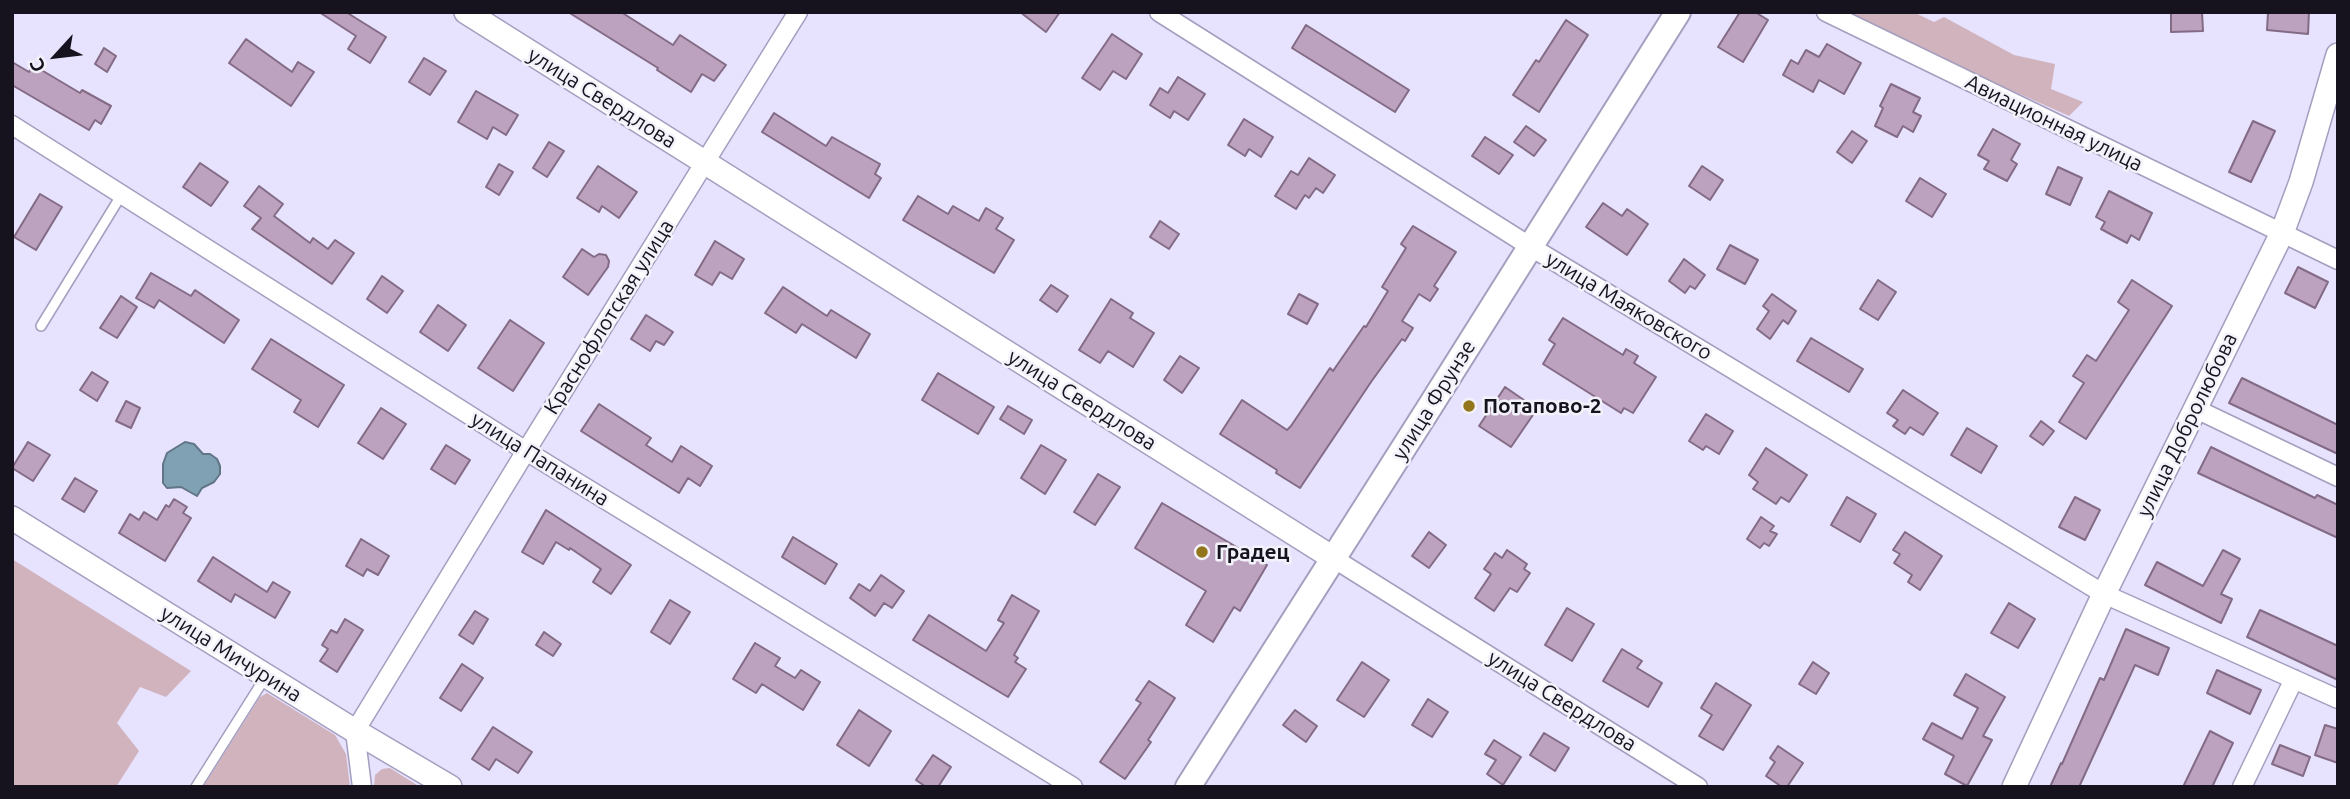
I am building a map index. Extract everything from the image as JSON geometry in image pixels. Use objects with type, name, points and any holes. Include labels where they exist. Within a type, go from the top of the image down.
[{"type":"main road","name":"улица Фрунзе","points":[[1188,787],[1678,12]]},
{"type":"street","name":"улица Свердлова","points":[[466,12],[1698,787]]},
{"type":"street","name":"Краснофлотская улица","points":[[355,731],[798,12]]},
{"type":"street","name":"улица Маяковского","points":[[1159,12],[1531,247],[2104,594],[2338,699]]},
{"type":"street","name":"Авиационная улица","points":[[1826,12],[2338,260]]},
{"type":"street","name":"улица Добролюбова","points":[[2014,787],[2104,594],[2281,233],[2301,182],[2338,55]]},
{"type":"street","name":"улица Папанина","points":[[12,125],[526,451],[1073,787]]},
{"type":"street","points":[[2196,409],[2338,477]]},
{"type":"street","name":"улица Мичурина","points":[[12,518],[450,787]]},
{"type":"street","points":[[2242,787],[2294,679]]},
{"type":"street","points":[[355,731],[362,787]]},
{"type":"lane","points":[[41,326],[122,194]]},
{"type":"lane","points":[[196,787],[266,675]]},
{"type":"shaded area","points":[[1836,12],[1913,12],[1934,22],[1944,17],[2014,55],[2055,64],[2051,89],[2083,102],[2069,116]]},
{"type":"shaded area","points":[[12,559],[191,671],[166,697],[140,687],[117,723],[139,751],[116,787],[12,787]]},
{"type":"shaded area","points":[[267,693],[335,735],[346,754],[350,787],[203,787],[260,697]]},
{"type":"shaded area","points":[[390,768],[420,787],[374,787],[375,775],[382,769]]},
{"type":"water","points":[[185,442],[194,444],[203,454],[210,454],[217,459],[220,466],[220,474],[214,482],[202,488],[197,496],[181,487],[167,488],[163,483],[163,464],[167,453]]},
{"type":"building","points":[[319,12],[346,12],[386,37],[370,63],[348,49],[356,36]]},
{"type":"building","points":[[568,12],[621,12],[673,45],[680,35],[726,65],[714,81],[702,74],[691,92],[657,70],[658,68]]},
{"type":"building","points":[[1020,12],[1060,12],[1046,32]]},
{"type":"building","points":[[1740,12],[1755,12],[1768,20],[1743,62],[1718,47]]},
{"type":"building","points":[[2171,12],[2202,12],[2203,31],[2171,32]]},
{"type":"building","points":[[2268,12],[2309,12],[2308,34],[2267,30]]},
{"type":"building","points":[[1566,20],[1588,35],[1539,112],[1513,95],[1536,60],[1539,62]]},
{"type":"building","points":[[1306,25],[1409,90],[1395,112],[1292,48]]},
{"type":"building","points":[[1112,34],[1142,54],[1126,79],[1113,71],[1100,90],[1082,78]]},
{"type":"building","points":[[246,39],[292,72],[298,62],[314,72],[291,106],[229,63]]},
{"type":"building","points":[[1827,44],[1861,63],[1844,94],[1819,80],[1813,92],[1783,75],[1791,60],[1798,64],[1806,50],[1819,57]]},
{"type":"building","points":[[104,48],[116,56],[107,72],[95,64]]},
{"type":"building","points":[[424,58],[446,71],[430,95],[409,82]]},
{"type":"building","points":[[12,62],[29,72],[33,65],[80,93],[82,90],[111,106],[101,124],[95,120],[89,130],[12,85]]},
{"type":"building","points":[[1178,77],[1205,94],[1188,120],[1174,111],[1170,118],[1150,105],[1160,88],[1168,93]]},
{"type":"building","points":[[1891,84],[1920,98],[1913,112],[1921,116],[1913,132],[1903,126],[1897,137],[1875,126],[1883,108],[1880,106]]},
{"type":"building","points":[[476,91],[518,115],[506,135],[493,127],[487,139],[458,122]]},
{"type":"building","points":[[774,113],[826,146],[832,137],[880,164],[875,174],[881,178],[869,198],[762,132]]},
{"type":"building","points":[[1244,119],[1273,137],[1261,157],[1249,149],[1245,156],[1228,145]]},
{"type":"building","points":[[2253,121],[2275,131],[2251,182],[2229,172]]},
{"type":"building","points":[[1526,126],[1546,140],[1534,156],[1514,142]]},
{"type":"building","points":[[1993,129],[2020,144],[2011,160],[2017,164],[2007,181],[1984,169],[1989,161],[1978,155]]},
{"type":"building","points":[[1852,131],[1867,141],[1852,163],[1837,152]]},
{"type":"building","points":[[1485,137],[1513,155],[1499,174],[1472,156]]},
{"type":"building","points":[[549,142],[564,151],[547,177],[533,168]]},
{"type":"building","points":[[1309,158],[1335,175],[1323,193],[1316,188],[1309,198],[1305,195],[1296,209],[1275,196],[1291,171],[1298,175]]},
{"type":"building","points":[[200,163],[228,182],[211,206],[183,187]]},
{"type":"building","points":[[499,164],[513,172],[499,195],[486,187]]},
{"type":"building","points":[[598,166],[637,192],[619,218],[602,206],[599,212],[577,198]]},
{"type":"building","points":[[1702,166],[1723,180],[1710,200],[1689,186]]},
{"type":"building","points":[[2058,167],[2082,178],[2070,205],[2046,194]]},
{"type":"building","points":[[1920,178],[1946,194],[1932,217],[1906,201]]},
{"type":"building","points":[[259,186],[283,204],[274,216],[310,243],[313,238],[328,249],[335,240],[354,253],[332,284],[252,229],[261,218],[244,206]]},
{"type":"building","points":[[2109,191],[2152,213],[2139,240],[2131,235],[2127,243],[2101,229],[2105,222],[2096,217]]},
{"type":"building","points":[[40,194],[62,207],[36,250],[14,237]]},
{"type":"building","points":[[918,196],[948,214],[953,206],[979,221],[986,208],[1003,218],[996,229],[1014,240],[994,273],[903,220]]},
{"type":"building","points":[[1603,203],[1622,216],[1627,209],[1648,224],[1627,255],[1586,227]]},
{"type":"building","points":[[1160,221],[1179,234],[1169,249],[1150,237]]},
{"type":"building","points":[[1413,226],[1456,252],[1434,286],[1438,289],[1430,301],[1419,294],[1402,321],[1413,328],[1371,382],[1300,488],[1220,434],[1242,400],[1287,430],[1291,426],[1330,368],[1333,371],[1364,326],[1366,327],[1388,291],[1382,287],[1406,248],[1401,244]]},
{"type":"building","points":[[715,241],[744,259],[732,279],[720,272],[712,285],[695,275]]},
{"type":"building","points":[[1730,245],[1758,260],[1745,284],[1717,269]]},
{"type":"building","points":[[582,249],[594,257],[599,254],[606,255],[609,261],[608,267],[588,295],[563,277]]},
{"type":"building","points":[[1684,259],[1705,275],[1695,289],[1690,286],[1685,293],[1669,281]]},
{"type":"building","points":[[2298,267],[2328,282],[2315,308],[2285,293]]},
{"type":"building","points":[[151,273],[191,296],[195,290],[239,320],[224,343],[159,300],[154,308],[136,298]]},
{"type":"building","points":[[382,276],[403,291],[387,313],[367,299]]},
{"type":"building","points":[[1878,280],[1896,292],[1878,320],[1860,309]]},
{"type":"building","points":[[2132,280],[2172,306],[2086,439],[2059,422],[2084,383],[2073,376],[2087,355],[2096,361],[2129,310],[2118,302]]},
{"type":"building","points":[[1051,285],[1068,296],[1057,312],[1040,300]]},
{"type":"building","points":[[783,287],[827,316],[831,310],[870,334],[856,358],[802,324],[796,333],[765,313]]},
{"type":"building","points":[[1299,294],[1318,304],[1307,324],[1288,314]]},
{"type":"building","points":[[1772,294],[1796,311],[1788,324],[1783,320],[1770,339],[1757,329],[1769,311],[1763,306]]},
{"type":"building","points":[[121,296],[137,307],[117,338],[100,328]]},
{"type":"building","points":[[1111,299],[1133,313],[1130,318],[1154,333],[1133,367],[1108,351],[1100,363],[1079,350]]},
{"type":"building","points":[[438,305],[466,325],[448,351],[420,332]]},
{"type":"building","points":[[646,315],[673,332],[664,345],[656,341],[650,351],[631,339]]},
{"type":"building","points":[[1563,318],[1623,355],[1626,349],[1638,356],[1634,363],[1656,377],[1633,413],[1624,408],[1621,413],[1543,364],[1555,344],[1549,340]]},
{"type":"building","points":[[510,320],[544,343],[513,391],[478,368]]},
{"type":"building","points":[[1811,338],[1863,369],[1849,392],[1797,361]]},
{"type":"building","points":[[271,339],[344,385],[318,427],[294,412],[301,400],[252,369]]},
{"type":"building","points":[[1180,356],[1199,368],[1182,393],[1164,380]]},
{"type":"building","points":[[92,372],[108,382],[97,401],[80,390]]},
{"type":"building","points":[[938,373],[994,407],[978,434],[922,400]]},
{"type":"building","points":[[2242,378],[2338,425],[2338,454],[2229,403]]},
{"type":"building","points":[[1505,387],[1537,409],[1511,447],[1479,426]]},
{"type":"building","points":[[1903,390],[1938,413],[1923,435],[1910,427],[1905,434],[1893,426],[1898,420],[1887,413]]},
{"type":"building","points":[[126,401],[140,408],[131,428],[116,421]]},
{"type":"building","points":[[599,404],[651,438],[646,445],[672,462],[681,446],[712,466],[700,486],[688,478],[679,493],[581,431]]},
{"type":"building","points":[[1008,406],[1032,420],[1024,434],[1000,419]]},
{"type":"building","points":[[381,408],[406,424],[383,459],[358,443]]},
{"type":"building","points":[[1706,414],[1733,431],[1719,454],[1706,446],[1703,450],[1689,441]]},
{"type":"building","points":[[2041,421],[2054,431],[2043,445],[2030,436]]},
{"type":"building","points":[[1967,428],[1997,446],[1981,473],[1951,455]]},
{"type":"building","points":[[28,442],[50,455],[33,481],[12,468]]},
{"type":"building","points":[[446,445],[470,460],[455,484],[431,469]]},
{"type":"building","points":[[1041,445],[1066,460],[1045,494],[1021,478]]},
{"type":"building","points":[[2211,447],[2315,498],[2317,495],[2338,505],[2338,538],[2198,473]]},
{"type":"building","points":[[1766,448],[1807,475],[1789,502],[1781,497],[1776,504],[1753,489],[1758,482],[1749,475]]},
{"type":"building","points":[[1098,474],[1120,487],[1095,525],[1074,512]]},
{"type":"building","points":[[75,478],[97,491],[84,512],[62,499]]},
{"type":"building","points":[[1847,497],[1876,514],[1860,542],[1831,525]]},
{"type":"building","points":[[2075,497],[2100,510],[2085,540],[2059,527]]},
{"type":"building","points":[[174,499],[187,507],[183,513],[191,518],[165,561],[119,533],[130,514],[139,520],[144,512],[157,520],[166,505],[169,507]]},
{"type":"building","points":[[1162,503],[1267,565],[1240,611],[1234,607],[1213,642],[1186,625],[1206,591],[1135,548]]},
{"type":"building","points":[[546,510],[631,565],[611,594],[593,582],[601,569],[570,548],[569,550],[556,542],[543,564],[522,552]]},
{"type":"building","points":[[1761,517],[1774,526],[1770,531],[1777,534],[1769,546],[1764,543],[1760,548],[1747,539]]},
{"type":"building","points":[[1429,532],[1446,545],[1429,568],[1412,556]]},
{"type":"building","points":[[1905,532],[1942,556],[1920,590],[1908,582],[1912,575],[1894,563],[1900,554],[1893,550]]},
{"type":"building","points":[[793,537],[837,564],[825,584],[782,557]]},
{"type":"building","points":[[361,539],[389,556],[378,575],[367,569],[363,576],[346,566]]},
{"type":"building","points":[[1507,550],[1527,564],[1524,569],[1530,573],[1517,592],[1510,588],[1494,611],[1475,598],[1491,574],[1484,569],[1495,553],[1502,558]]},
{"type":"building","points":[[2223,550],[2240,559],[2221,594],[2232,599],[2221,623],[2145,585],[2157,562],[2203,586]]},
{"type":"building","points":[[213,557],[267,592],[273,582],[290,592],[275,618],[235,594],[231,602],[198,581]]},
{"type":"building","points":[[881,575],[904,591],[892,608],[884,603],[875,616],[850,598],[859,584],[870,591]]},
{"type":"building","points":[[1012,595],[1039,611],[1014,655],[1018,658],[1015,662],[1026,669],[1008,697],[913,640],[929,615],[986,651],[1004,623],[998,620]]},
{"type":"building","points":[[670,600],[690,612],[670,644],[651,632]]},
{"type":"building","points":[[2009,603],[2035,619],[2018,648],[1991,633]]},
{"type":"building","points":[[1567,608],[1594,624],[1572,661],[1545,645]]},
{"type":"building","points":[[2260,610],[2338,646],[2338,680],[2247,637]]},
{"type":"building","points":[[475,611],[488,619],[473,644],[459,635]]},
{"type":"building","points":[[345,619],[363,630],[337,672],[320,661],[328,649],[322,645],[331,630],[337,633]]},
{"type":"building","points":[[2126,629],[2169,648],[2158,675],[2135,665],[2079,787],[2050,787],[2100,678],[2104,680]]},
{"type":"building","points":[[544,632],[561,644],[553,656],[536,645]]},
{"type":"building","points":[[755,643],[780,658],[775,666],[795,678],[801,670],[820,682],[803,710],[762,684],[756,693],[733,679]]},
{"type":"building","points":[[1622,649],[1642,661],[1637,668],[1662,683],[1648,707],[1603,681]]},
{"type":"building","points":[[1362,662],[1389,680],[1364,717],[1337,700]]},
{"type":"building","points":[[1813,662],[1829,673],[1816,694],[1799,684]]},
{"type":"building","points":[[462,664],[483,678],[461,711],[440,698]]},
{"type":"building","points":[[2217,670],[2261,690],[2250,714],[2207,693]]},
{"type":"building","points":[[1966,674],[2005,697],[1983,736],[1992,740],[1967,786],[1945,774],[1954,756],[1923,739],[1932,723],[1962,739],[1978,708],[1954,695]]},
{"type":"building","points":[[1149,681],[1175,698],[1148,740],[1151,742],[1125,779],[1100,762],[1141,703],[1136,700]]},
{"type":"building","points":[[1716,683],[1751,705],[1723,750],[1699,736],[1712,715],[1701,708]]},
{"type":"building","points":[[1428,699],[1448,712],[1432,737],[1412,725]]},
{"type":"building","points":[[859,710],[891,731],[869,766],[837,745]]},
{"type":"building","points":[[1295,710],[1317,726],[1306,742],[1283,725]]},
{"type":"building","points":[[2325,725],[2338,729],[2338,763],[2315,755]]},
{"type":"building","points":[[493,727],[532,752],[518,773],[496,759],[489,770],[472,759]]},
{"type":"building","points":[[2210,731],[2233,743],[2212,787],[2183,787]]},
{"type":"building","points":[[1544,733],[1569,748],[1555,771],[1530,755]]},
{"type":"building","points":[[1494,740],[1521,757],[1503,785],[1487,774],[1496,760],[1485,754]]},
{"type":"building","points":[[2280,745],[2310,757],[2303,776],[2272,764]]},
{"type":"building","points":[[1778,746],[1803,763],[1787,787],[1782,787],[1766,776],[1775,762],[1770,758]]},
{"type":"building","points":[[933,755],[951,767],[938,787],[926,787],[916,780]]},
{"type":"place","name":"Потапово-2","points":[[1469,406]]},
{"type":"place","name":"Градец","points":[[1202,552]]}]
